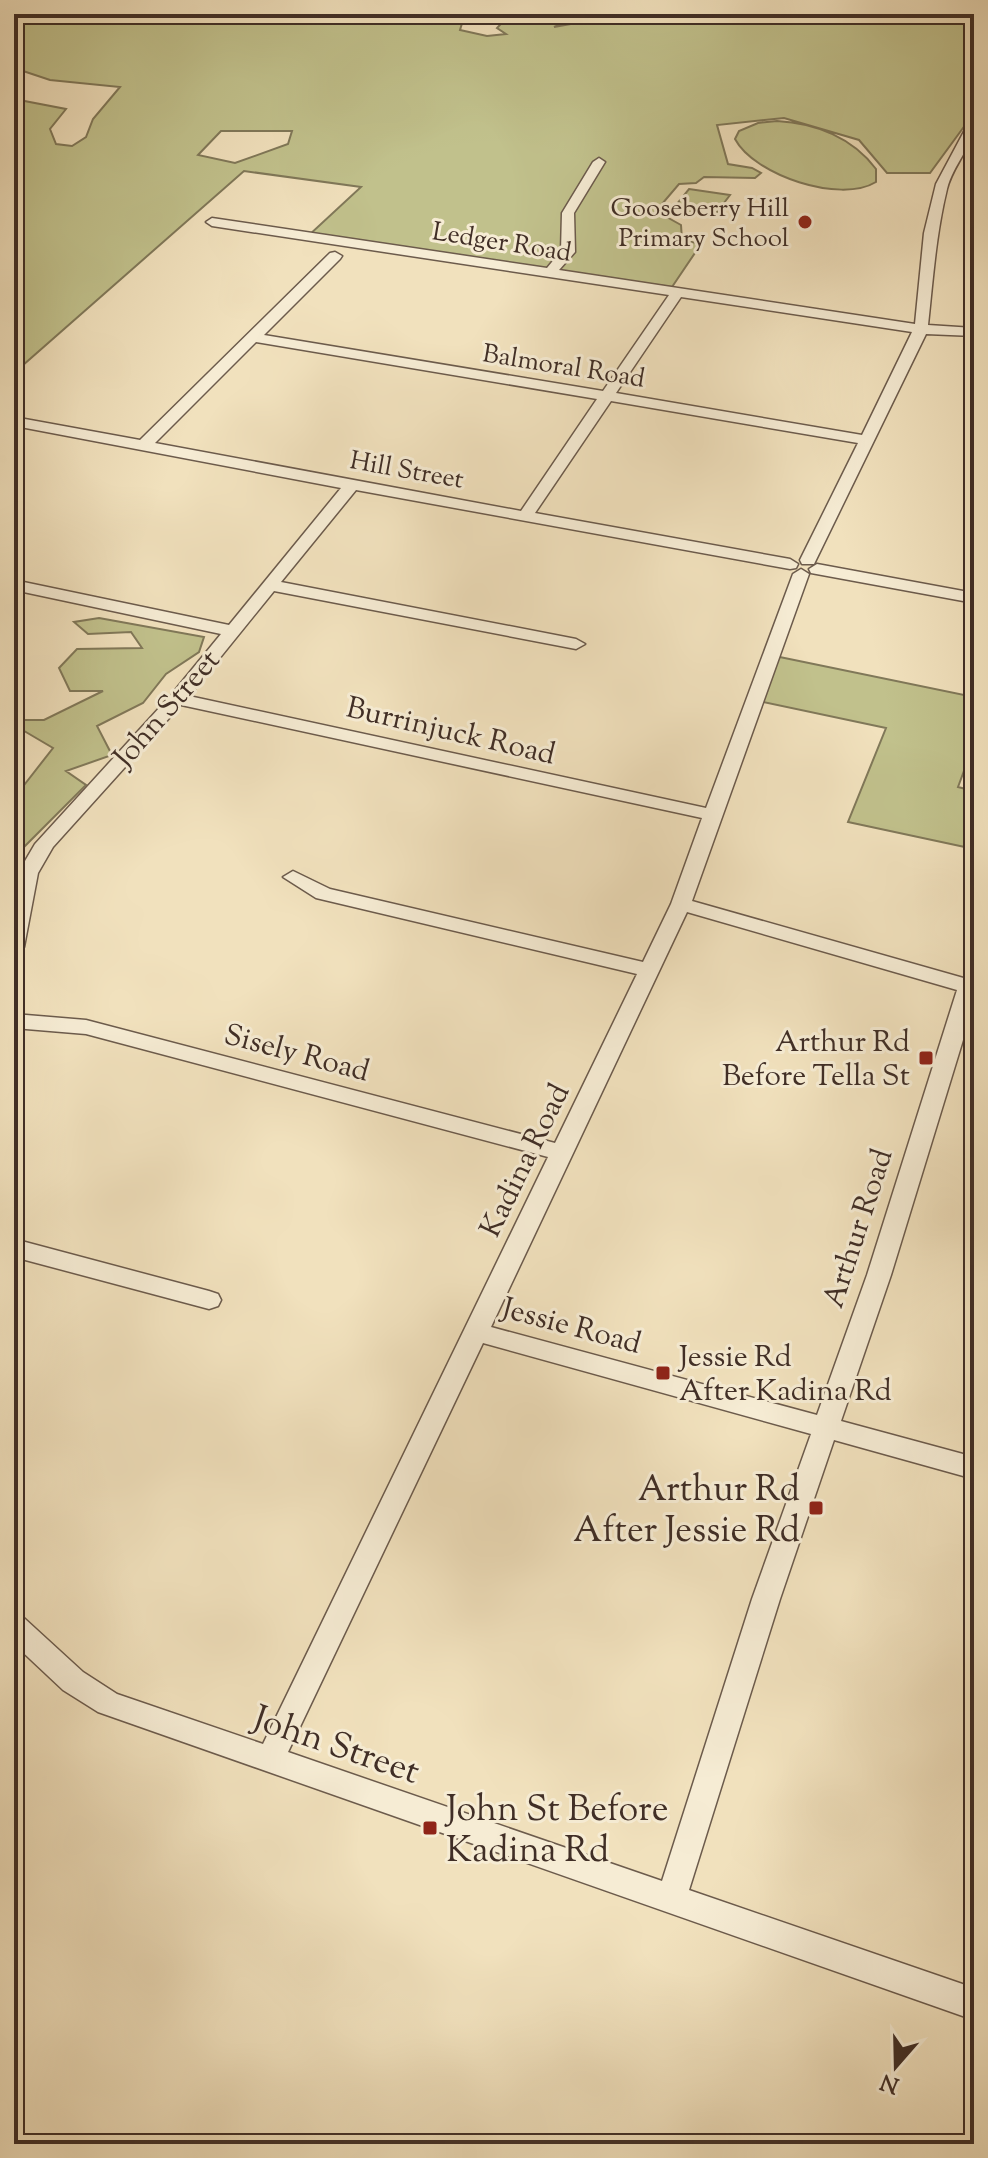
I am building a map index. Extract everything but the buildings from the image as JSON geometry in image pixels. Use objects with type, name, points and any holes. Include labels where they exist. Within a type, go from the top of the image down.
[{"type":"street","name":"Kadina Road","points":[[270,1760],[681,904],[804,567],[921,329],[931,233],[942,184],[974,124]]},
{"type":"street","points":[[550,273],[568,252],[568,213],[599,162]]},
{"type":"street","name":"Ledger Road","points":[[212,222],[921,329],[974,332]]},
{"type":"street","points":[[144,445],[335,256]]},
{"type":"street","points":[[525,516],[678,292]]},
{"type":"street","name":"Balmoral Road","points":[[253,337],[867,440]]},
{"type":"street","name":"Hill Street","points":[[15,421],[974,598]]},
{"type":"street","name":"John Street","points":[[14,947],[28,873],[45,844],[177,699],[352,485]]},
{"type":"street","points":[[14,585],[233,631]]},
{"type":"street","points":[[270,585],[576,644]]},
{"type":"street","name":"Burrinjuck Road","points":[[177,699],[713,815]]},
{"type":"street","points":[[293,877],[323,894],[650,970]]},
{"type":"street","points":[[681,904],[972,987]]},
{"type":"street","name":"Arthur Road","points":[[671,1899],[766,1599],[884,1261],[972,987]]},
{"type":"street","name":"Sisely Road","points":[[14,1021],[86,1027],[563,1153]]},
{"type":"street","points":[[14,1248],[209,1300]]},
{"type":"street","name":"Jessie Road","points":[[476,1332],[974,1468]]},
{"type":"street","name":"John Street","points":[[14,1626],[73,1681],[108,1703],[974,2004]]},
{"type":"green space","points":[[14,14],[428,14],[463,20],[460,30],[487,36],[506,34],[497,28],[510,14],[581,16],[554,27],[599,19],[598,14],[974,14],[974,113],[930,173],[887,173],[859,140],[784,118],[717,125],[728,164],[752,168],[761,173],[755,178],[704,177],[696,183],[679,184],[656,211],[681,225],[682,240],[701,244],[672,287],[308,236],[361,187],[244,171],[14,373],[14,99],[66,109],[50,129],[56,144],[72,146],[86,137],[93,119],[120,87],[50,80],[14,68]],"holes":[[[221,131],[292,131],[288,144],[235,163],[198,155]]]},
{"type":"green space","points":[[777,121],[806,125],[845,141],[876,169],[876,182],[841,190],[799,182],[760,164],[735,139],[739,131],[758,123]]},
{"type":"green space","points":[[689,189],[730,195],[714,216],[672,210]]},
{"type":"green space","points":[[99,618],[204,637],[199,652],[166,674],[143,703],[97,726],[112,755],[66,771],[86,785],[14,857],[14,798],[53,748],[14,725],[14,720],[44,720],[103,691],[70,691],[59,668],[77,649],[142,648],[131,632],[88,634],[74,622]]},
{"type":"green space","points":[[770,655],[974,697],[974,744],[958,787],[974,791],[974,849],[848,822],[886,728],[754,700]]},
{"type":"place","name":"Gooseberry Hill Primary School","points":[[805,222]]},
{"type":"place","name":"Arthur Rd Before Tella St","points":[[926,1058]]},
{"type":"place","name":"Jessie Rd After Kadina Rd","points":[[663,1373]]},
{"type":"place","name":"Arthur Rd After Jessie Rd","points":[[816,1508]]},
{"type":"place","name":"John St Before Kadina Rd","points":[[430,1828]]}]
